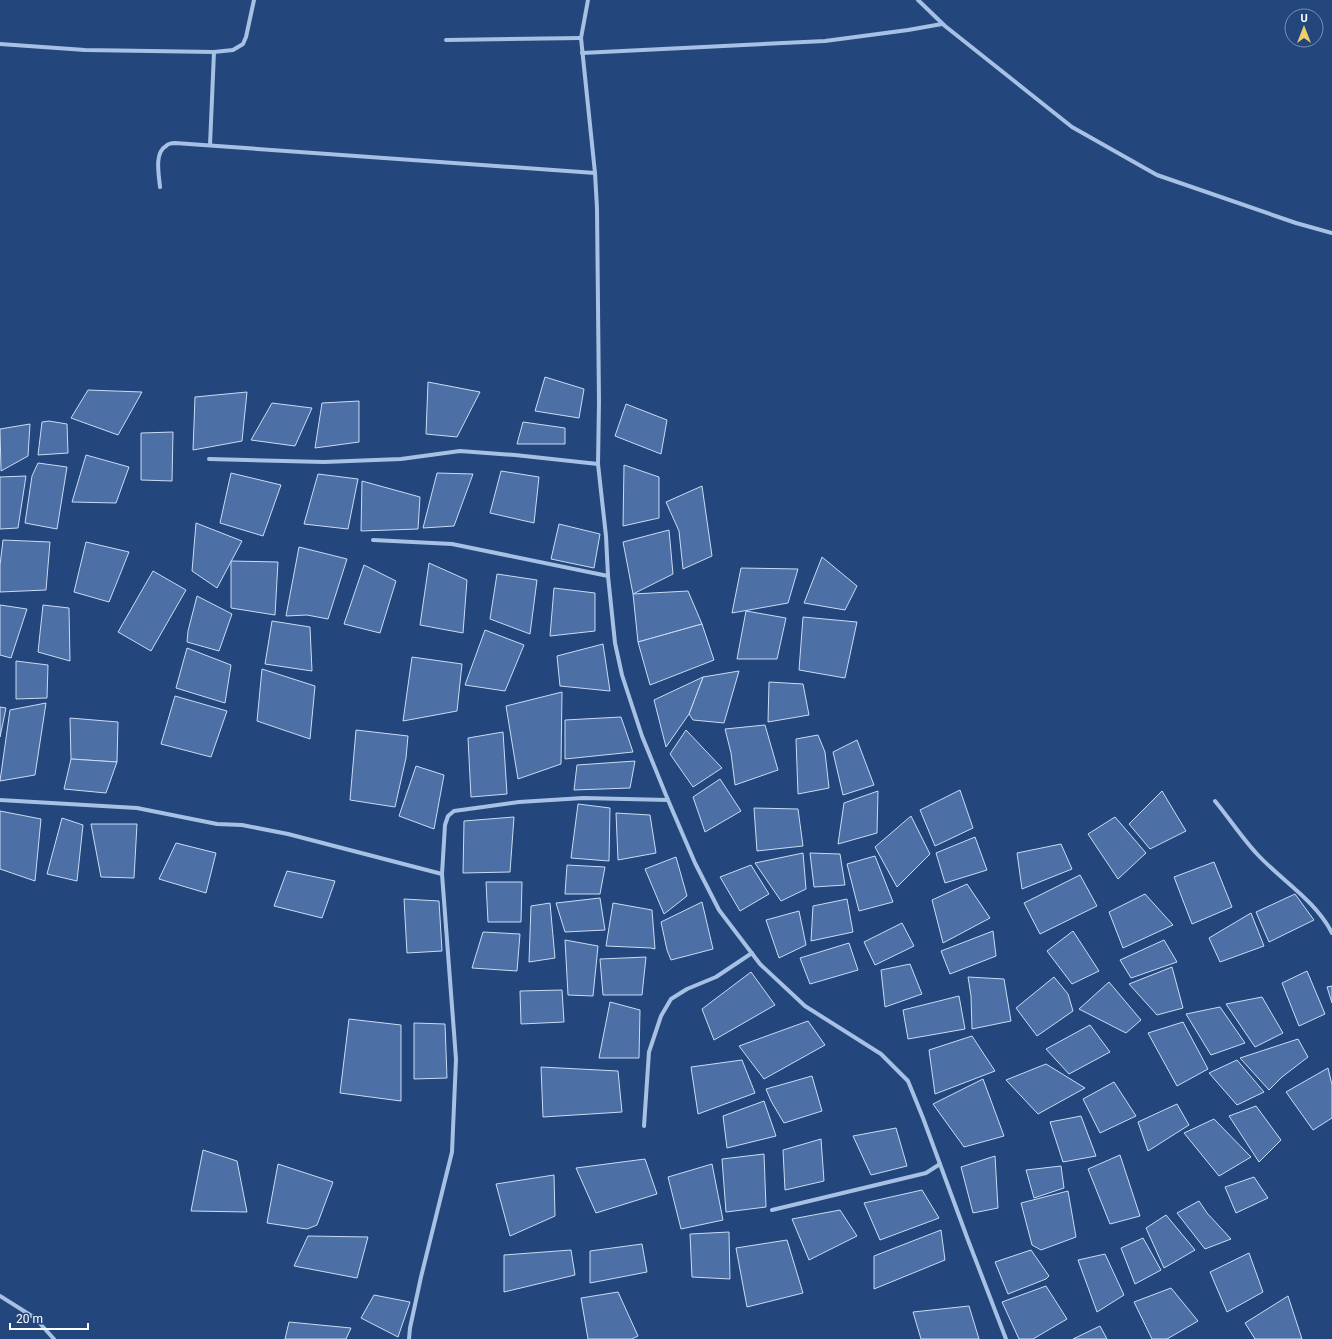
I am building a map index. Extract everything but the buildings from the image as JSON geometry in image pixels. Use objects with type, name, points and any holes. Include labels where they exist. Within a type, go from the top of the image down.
[{"type":"street","points":[[0,44],[85,50],[214,52],[233,50],[243,44],[246,37],[254,0]]},
{"type":"street","points":[[588,0],[581,38],[595,173],[599,402],[598,464],[615,643],[622,675],[642,736],[668,800],[695,863],[719,910],[760,964],[805,1006],[881,1054],[908,1081],[924,1118],[1006,1339]]},
{"type":"street","points":[[918,0],[942,24],[1072,127],[1157,175],[1296,223],[1332,233]]},
{"type":"street","points":[[582,53],[825,41],[942,24]]},
{"type":"street","points":[[446,40],[581,38]]},
{"type":"street","points":[[210,145],[214,52]]},
{"type":"street","points":[[160,187],[160,152],[166,146],[175,142],[595,173]]},
{"type":"street","points":[[209,459],[324,462],[402,459],[460,451],[598,464]]},
{"type":"street","points":[[373,540],[452,544],[608,576]]},
{"type":"street","points":[[409,1339],[421,1277],[452,1152],[456,1059],[442,874],[445,825],[448,816],[454,811],[519,802],[583,798],[668,800]]},
{"type":"street","points":[[0,800],[137,808],[217,824],[242,826],[288,834],[442,874]]},
{"type":"street","points":[[1215,801],[1256,854],[1312,905],[1332,933]]},
{"type":"street","points":[[644,1126],[649,1052],[660,1016],[671,999],[687,989],[716,977],[752,953]]},
{"type":"street","points":[[772,1210],[926,1173],[940,1164]]},
{"type":"street","points":[[0,1296],[35,1318],[54,1339]]}]
